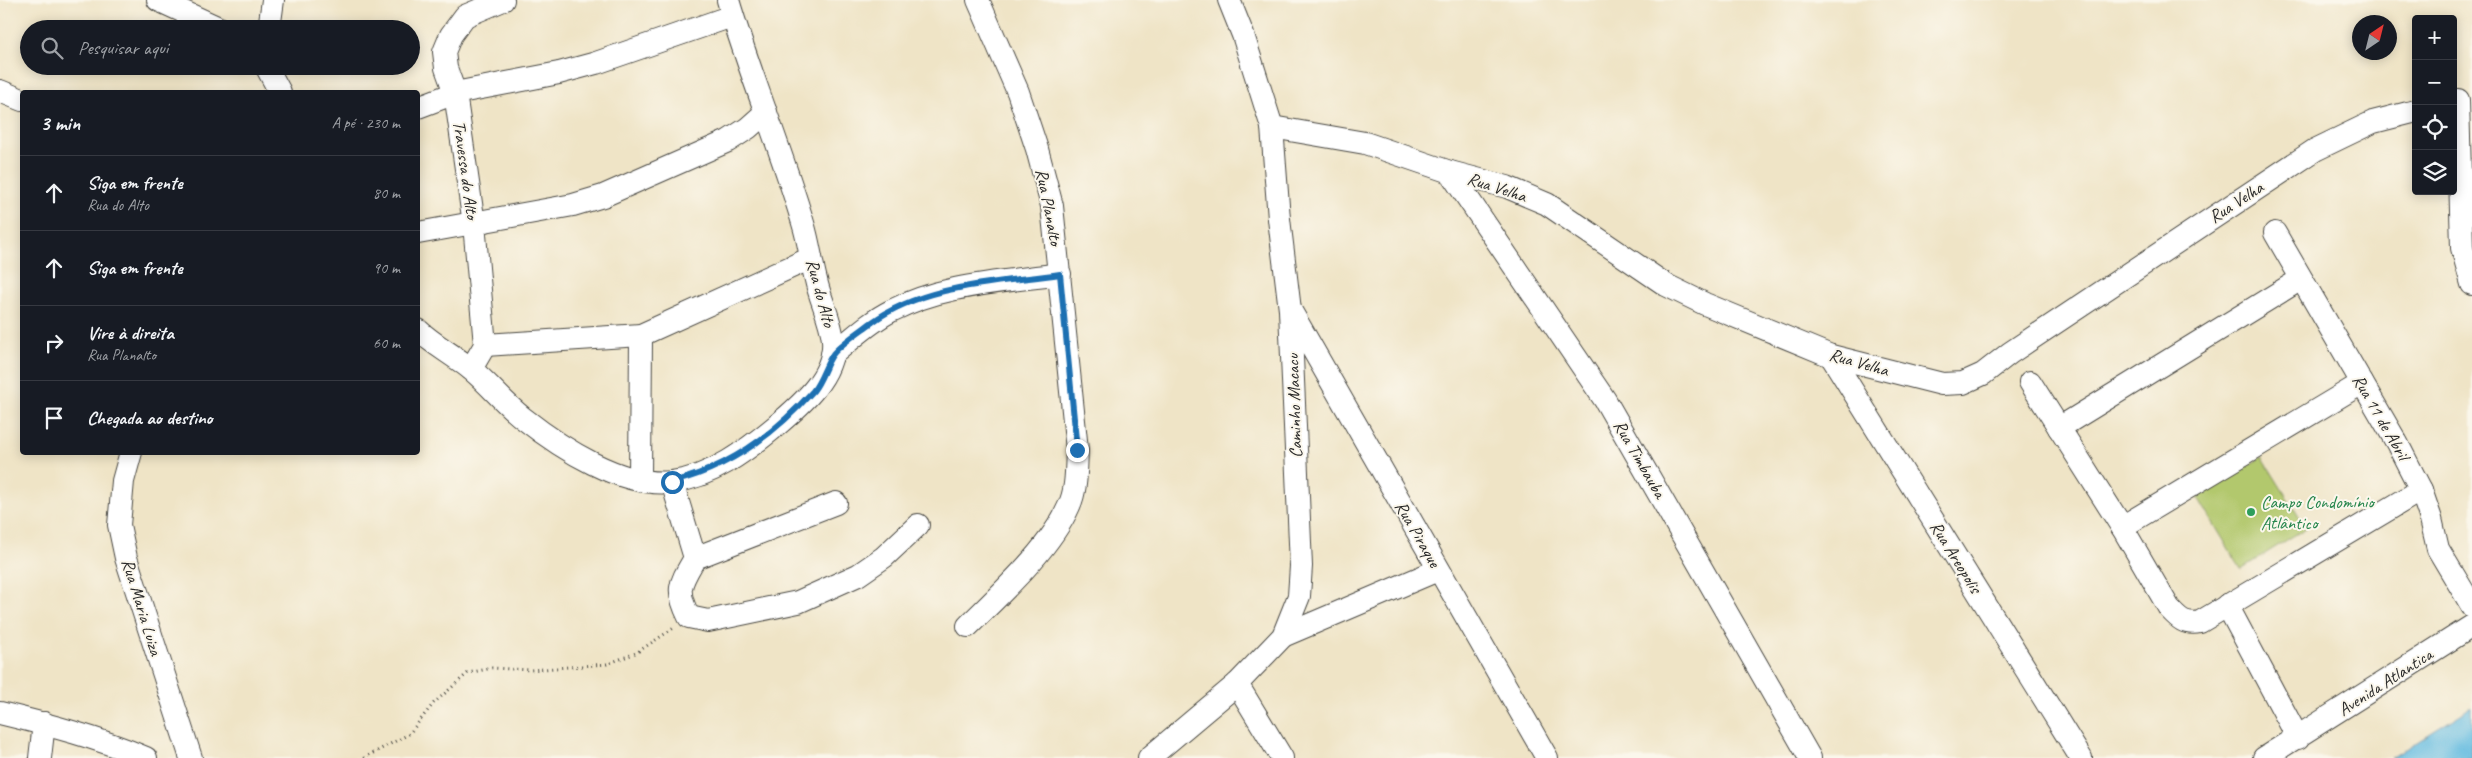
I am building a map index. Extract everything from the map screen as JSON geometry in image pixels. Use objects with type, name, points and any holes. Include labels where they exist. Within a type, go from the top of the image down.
[{"type":"street","points":[[158,0],[201,20]]},
{"type":"street","points":[[270,20],[272,0]]},
{"type":"street","name":"Travessa do Alto","points":[[485,345],[474,224],[455,93],[446,68],[444,52],[451,35],[465,16],[503,0]]},
{"type":"street","name":"Rua Planalto","points":[[968,626],[1020,573],[1054,532],[1069,506],[1076,482],[1077,450],[1052,206],[1037,149],[1018,92],[978,0]]},
{"type":"street","name":"Caminho Macacu","points":[[1149,758],[1237,684],[1284,636],[1299,596],[1300,566],[1290,310],[1279,219],[1272,127],[1243,35],[1229,0]]},
{"type":"street","points":[[420,106],[455,93],[559,73],[730,8]]},
{"type":"street","name":"Rua do Alto","points":[[420,331],[471,369],[523,418],[560,444],[592,463],[640,480],[672,482],[711,470],[748,450],[793,412],[814,389],[825,372],[832,355],[833,339],[804,225],[730,8]]},
{"type":"street","points":[[271,75],[279,90]]},
{"type":"street","points":[[0,91],[20,99]]},
{"type":"street","points":[[2461,98],[2467,243],[2472,284]]},
{"type":"street","points":[[420,233],[573,205],[603,196],[728,141],[748,128],[766,112]]},
{"type":"street","name":"Rua Velha","points":[[1272,127],[1365,143],[1450,172],[1507,187],[1547,204],[1666,285],[1705,304],[1832,356],[1942,384],[1963,383],[1983,374],[2018,348],[2315,150],[2373,122],[2412,112]]},
{"type":"street","name":"Rua Timbauba","points":[[1450,172],[1605,400],[1810,758]]},
{"type":"street","name":"Rua 11 de Abril","points":[[2276,233],[2421,490],[2432,519],[2438,548],[2472,606]]},
{"type":"street","points":[[471,369],[485,345],[641,335],[811,258]]},
{"type":"street","points":[[832,355],[871,323],[890,311],[915,300],[945,291],[1060,274]]},
{"type":"street","points":[[2059,428],[2301,279]]},
{"type":"street","name":"Rua Piraque","points":[[1290,310],[1547,758]]},
{"type":"street","points":[[640,480],[641,335]]},
{"type":"street","name":"Rua Areopolis","points":[[1832,356],[2080,758]]},
{"type":"street","points":[[2030,382],[2122,527],[2170,608],[2178,618],[2189,624],[2200,622],[2421,490]]},
{"type":"street","points":[[2122,527],[2362,383]]},
{"type":"street","name":"Rua Maria Luiza","points":[[130,455],[124,481],[119,525],[126,558],[191,758]]},
{"type":"street","points":[[672,482],[695,558]]},
{"type":"street","points":[[836,503],[695,558],[682,581],[680,598],[689,617],[708,621],[736,617],[798,602],[858,574],[884,557],[918,525]]},
{"type":"street","points":[[1284,636],[1438,570]]},
{"type":"street","points":[[2227,605],[2258,658],[2298,738]]},
{"type":"street","name":"Avenida Atlantica","points":[[2264,758],[2472,626]]},
{"type":"street","points":[[1237,684],[1282,758]]},
{"type":"street","points":[[0,713],[44,723],[118,746],[146,758]]},
{"type":"street","points":[[40,758],[44,723]]},
{"type":"path","points":[[364,758],[409,734],[434,703],[468,673],[492,668],[530,670],[607,664],[636,653],[689,617]]},
{"type":"green space","name":"Campo Condomínio Atlântico","points":[[2262,457],[2306,528],[2241,569],[2197,496]]},
{"type":"water","points":[[2472,707],[2472,758],[2391,758]]},
{"type":"place","name":"Campo Condomínio Atlântico","points":[[2251,512]]},
{"type":"route","points":[[672,482],[711,470],[748,450],[793,412],[814,389],[825,372],[832,355],[871,323],[890,311],[915,300],[945,291],[1060,274],[1077,450]]}]
